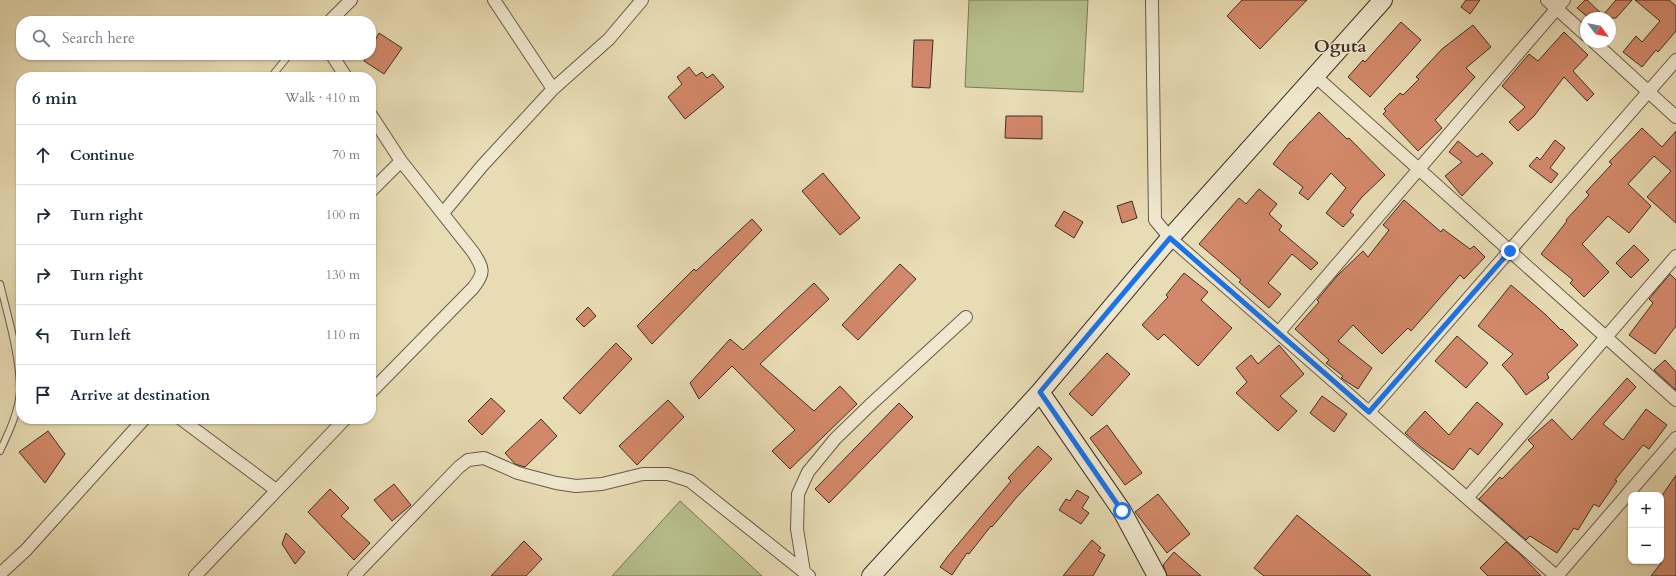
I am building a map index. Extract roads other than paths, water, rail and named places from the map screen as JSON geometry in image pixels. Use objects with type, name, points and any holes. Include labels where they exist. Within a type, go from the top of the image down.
[{"type":"street","points":[[335,16],[351,0]]},
{"type":"street","points":[[494,0],[553,88]]},
{"type":"street","points":[[443,213],[482,166],[553,88],[609,39],[642,0]]},
{"type":"street","points":[[1152,0],[1155,220],[1170,238],[1556,576],[1676,438]]},
{"type":"street","points":[[871,576],[1040,392],[1170,238],[1314,75],[1383,0]]},
{"type":"street","points":[[1548,0],[1560,4],[1580,28]]},
{"type":"street","points":[[1279,332],[1560,4]]},
{"type":"street","points":[[1600,48],[1676,117]]},
{"type":"street","points":[[335,60],[343,72]]},
{"type":"street","points":[[1369,412],[1676,60]]},
{"type":"street","points":[[1314,75],[1676,400]]},
{"type":"street","points":[[376,124],[401,161],[443,213],[482,266],[482,272],[473,288],[376,387]]},
{"type":"street","points":[[376,186],[401,161]]},
{"type":"street","points":[[1467,498],[1676,256]]},
{"type":"street","points":[[807,574],[797,529],[798,494],[808,472],[835,439],[868,406],[966,317]]},
{"type":"street","points":[[1040,392],[1122,511],[1157,576]]},
{"type":"street","points":[[0,574],[26,550],[139,424]]},
{"type":"street","points":[[188,424],[276,490]]},
{"type":"street","points":[[195,576],[340,424]]},
{"type":"street","points":[[354,576],[459,467],[468,460],[476,458],[484,458],[518,473],[548,481],[576,486],[602,484],[643,474],[668,474],[690,481],[807,574]]},
{"type":"lane","points":[[275,72],[285,60]]},
{"type":"lane","points":[[0,284],[16,360]]},
{"type":"lane","points":[[0,450],[16,412]]},
{"type":"district","name":"Oguta","points":[[1340,46]]}]
